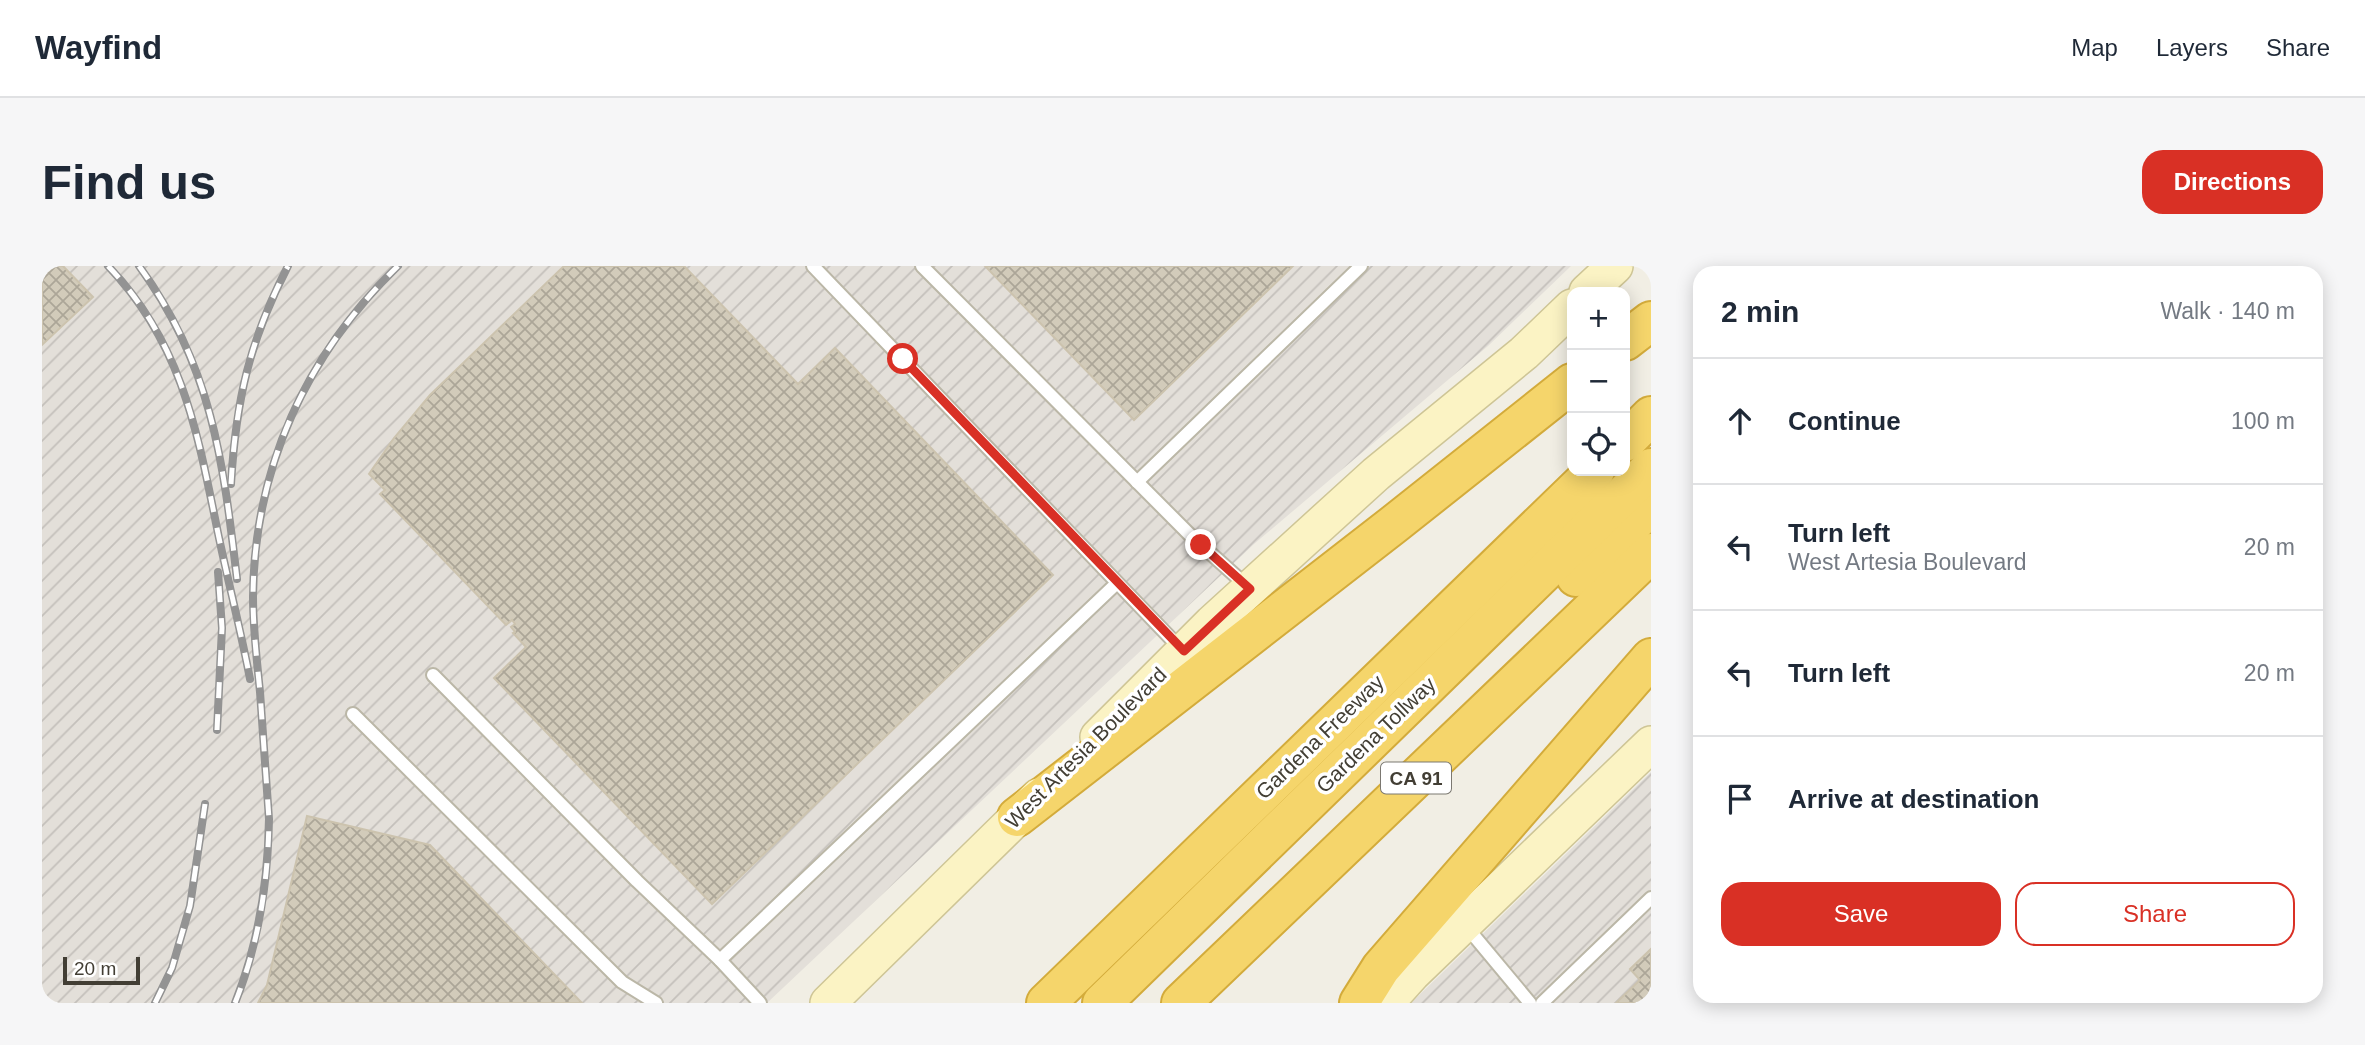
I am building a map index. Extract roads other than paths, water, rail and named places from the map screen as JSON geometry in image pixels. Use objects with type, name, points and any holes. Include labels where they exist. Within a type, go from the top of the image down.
[{"type":"highway","points":[[1630,337],[1651,321]]},
{"type":"highway","points":[[1017,817],[1394,525],[1567,387]]},
{"type":"highway","points":[[1630,437],[1651,416]]},
{"type":"highway","name":"Gardena Tollway","points":[[1102,1003],[1651,468]]},
{"type":"highway","name":"Gardena Freeway","points":[[1045,1003],[1590,476]]},
{"type":"highway","name":"Gardena Tollway","points":[[1133,1003],[1651,506]]},
{"type":"highway","name":"CA 91","points":[[1181,1003],[1651,554]]},
{"type":"highway","points":[[1359,1003],[1381,968],[1651,659]]},
{"type":"main road","points":[[1592,287],[1615,266]]},
{"type":"main road","name":"West Artesia Boulevard","points":[[828,1003],[1250,589],[1376,474],[1524,353],[1567,312]]},
{"type":"main road","points":[[1386,1003],[1651,744]]},
{"type":"lane","points":[[813,266],[1184,651]]},
{"type":"lane","points":[[922,266],[1189,534],[1250,589]]},
{"type":"lane","points":[[1137,482],[1361,266]]},
{"type":"lane","points":[[720,960],[1118,583]]},
{"type":"lane","points":[[433,675],[760,1003]]},
{"type":"lane","points":[[354,714],[622,982],[656,1003]]},
{"type":"lane","points":[[1542,1003],[1651,898]]},
{"type":"lane","points":[[1464,925],[1530,1003]]},
{"type":"railway","points":[[108,266],[134,296],[154,327],[184,393],[195,428],[250,679]]},
{"type":"railway","points":[[139,266],[164,303],[183,340],[210,415],[226,494],[237,579]]},
{"type":"railway","points":[[231,484],[237,425],[247,372],[263,320],[288,266]]},
{"type":"railway","points":[[235,1003],[261,912],[268,843],[269,819],[253,609],[256,549],[263,503],[291,416],[312,376],[365,300],[398,266]]},
{"type":"railway","points":[[217,730],[222,628],[218,572]]},
{"type":"railway","points":[[155,1003],[172,968],[190,906],[205,804]]}]
